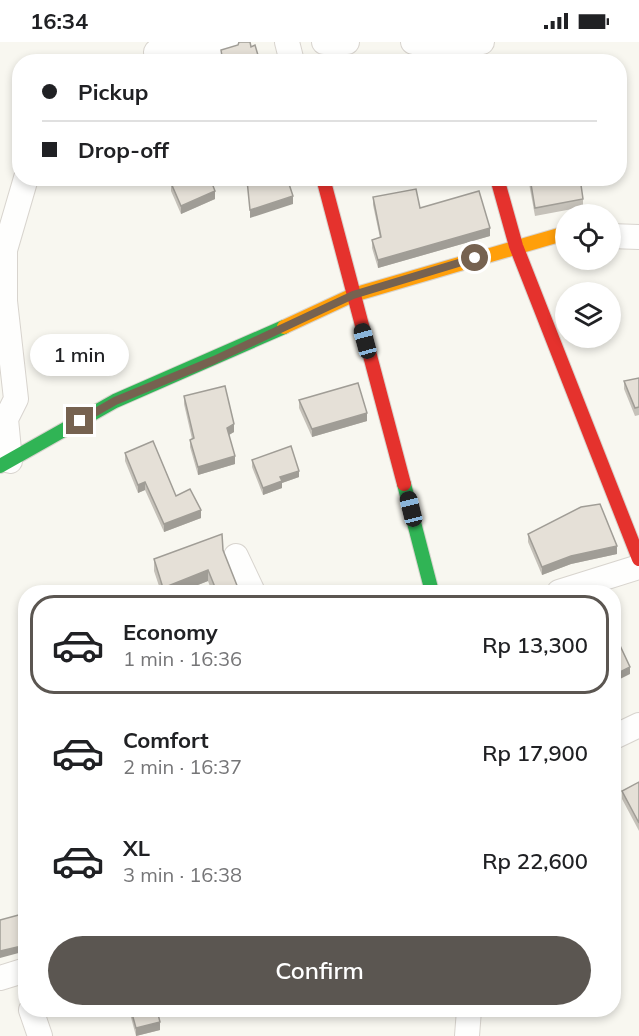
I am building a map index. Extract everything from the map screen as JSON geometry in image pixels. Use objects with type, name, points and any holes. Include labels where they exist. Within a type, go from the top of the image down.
[{"type":"street","points":[[156,52],[229,42]]},
{"type":"street","points":[[324,42],[347,42]]},
{"type":"street","points":[[413,42],[469,49]]},
{"type":"street","points":[[5,463],[6,419],[16,399],[5,301],[5,250],[24,186]]},
{"type":"street","points":[[325,186],[430,585]]},
{"type":"street","points":[[499,186],[516,246],[639,559]]},
{"type":"street","points":[[5,463],[115,401],[214,360],[353,295],[555,236]]},
{"type":"street","points":[[621,236],[639,237]]},
{"type":"street","points":[[236,556],[250,585]]},
{"type":"street","points":[[581,585],[639,567]]},
{"type":"street","points":[[621,734],[639,725]]},
{"type":"street","points":[[33,1017],[40,1036]]},
{"type":"street","points":[[467,1036],[468,1017]]},
{"type":"building","points":[[239,42],[250,42],[251,47],[255,45],[258,54],[222,54],[221,50],[238,45]]},
{"type":"building","points":[[172,186],[213,186],[215,191],[181,206]]},
{"type":"building","points":[[248,186],[290,186],[293,196],[250,210]]},
{"type":"building","points":[[531,186],[581,186],[583,199],[535,208]]},
{"type":"building","points":[[416,189],[420,208],[479,191],[490,228],[378,260],[372,240],[381,237],[373,197]]},
{"type":"building","points":[[639,378],[639,407],[635,408],[624,381]]},
{"type":"building","points":[[358,383],[367,413],[312,429],[299,400]]},
{"type":"building","points":[[225,386],[234,424],[227,428],[235,456],[198,467],[190,440],[194,438],[184,396]]},
{"type":"building","points":[[153,441],[176,496],[190,489],[201,510],[164,524],[145,482],[138,485],[125,453]]},
{"type":"building","points":[[291,446],[299,471],[280,477],[282,481],[263,488],[252,460]]},
{"type":"building","points":[[600,504],[617,546],[571,556],[542,567],[528,534],[581,507]]},
{"type":"building","points":[[222,534],[223,550],[237,585],[214,585],[208,570],[170,585],[162,585],[154,559]]},
{"type":"building","points":[[621,648],[630,667],[621,672]]},
{"type":"building","points":[[639,782],[639,823],[622,791]]},
{"type":"building","points":[[18,915],[18,947],[0,951],[0,920]]},
{"type":"building","points":[[133,1017],[159,1017],[160,1022],[136,1028]]},
{"type":"traffic: fast","points":[[0,466],[115,401],[284,327]]},
{"type":"traffic: fast","points":[[404,484],[430,585]]},
{"type":"traffic: slow","points":[[284,327],[353,295],[555,236]]},
{"type":"traffic: jam","points":[[325,186],[404,484]]},
{"type":"traffic: jam","points":[[499,186],[516,246],[639,559]]},
{"type":"route","points":[[80,421],[115,401],[214,360],[353,295],[475,258]]}]
